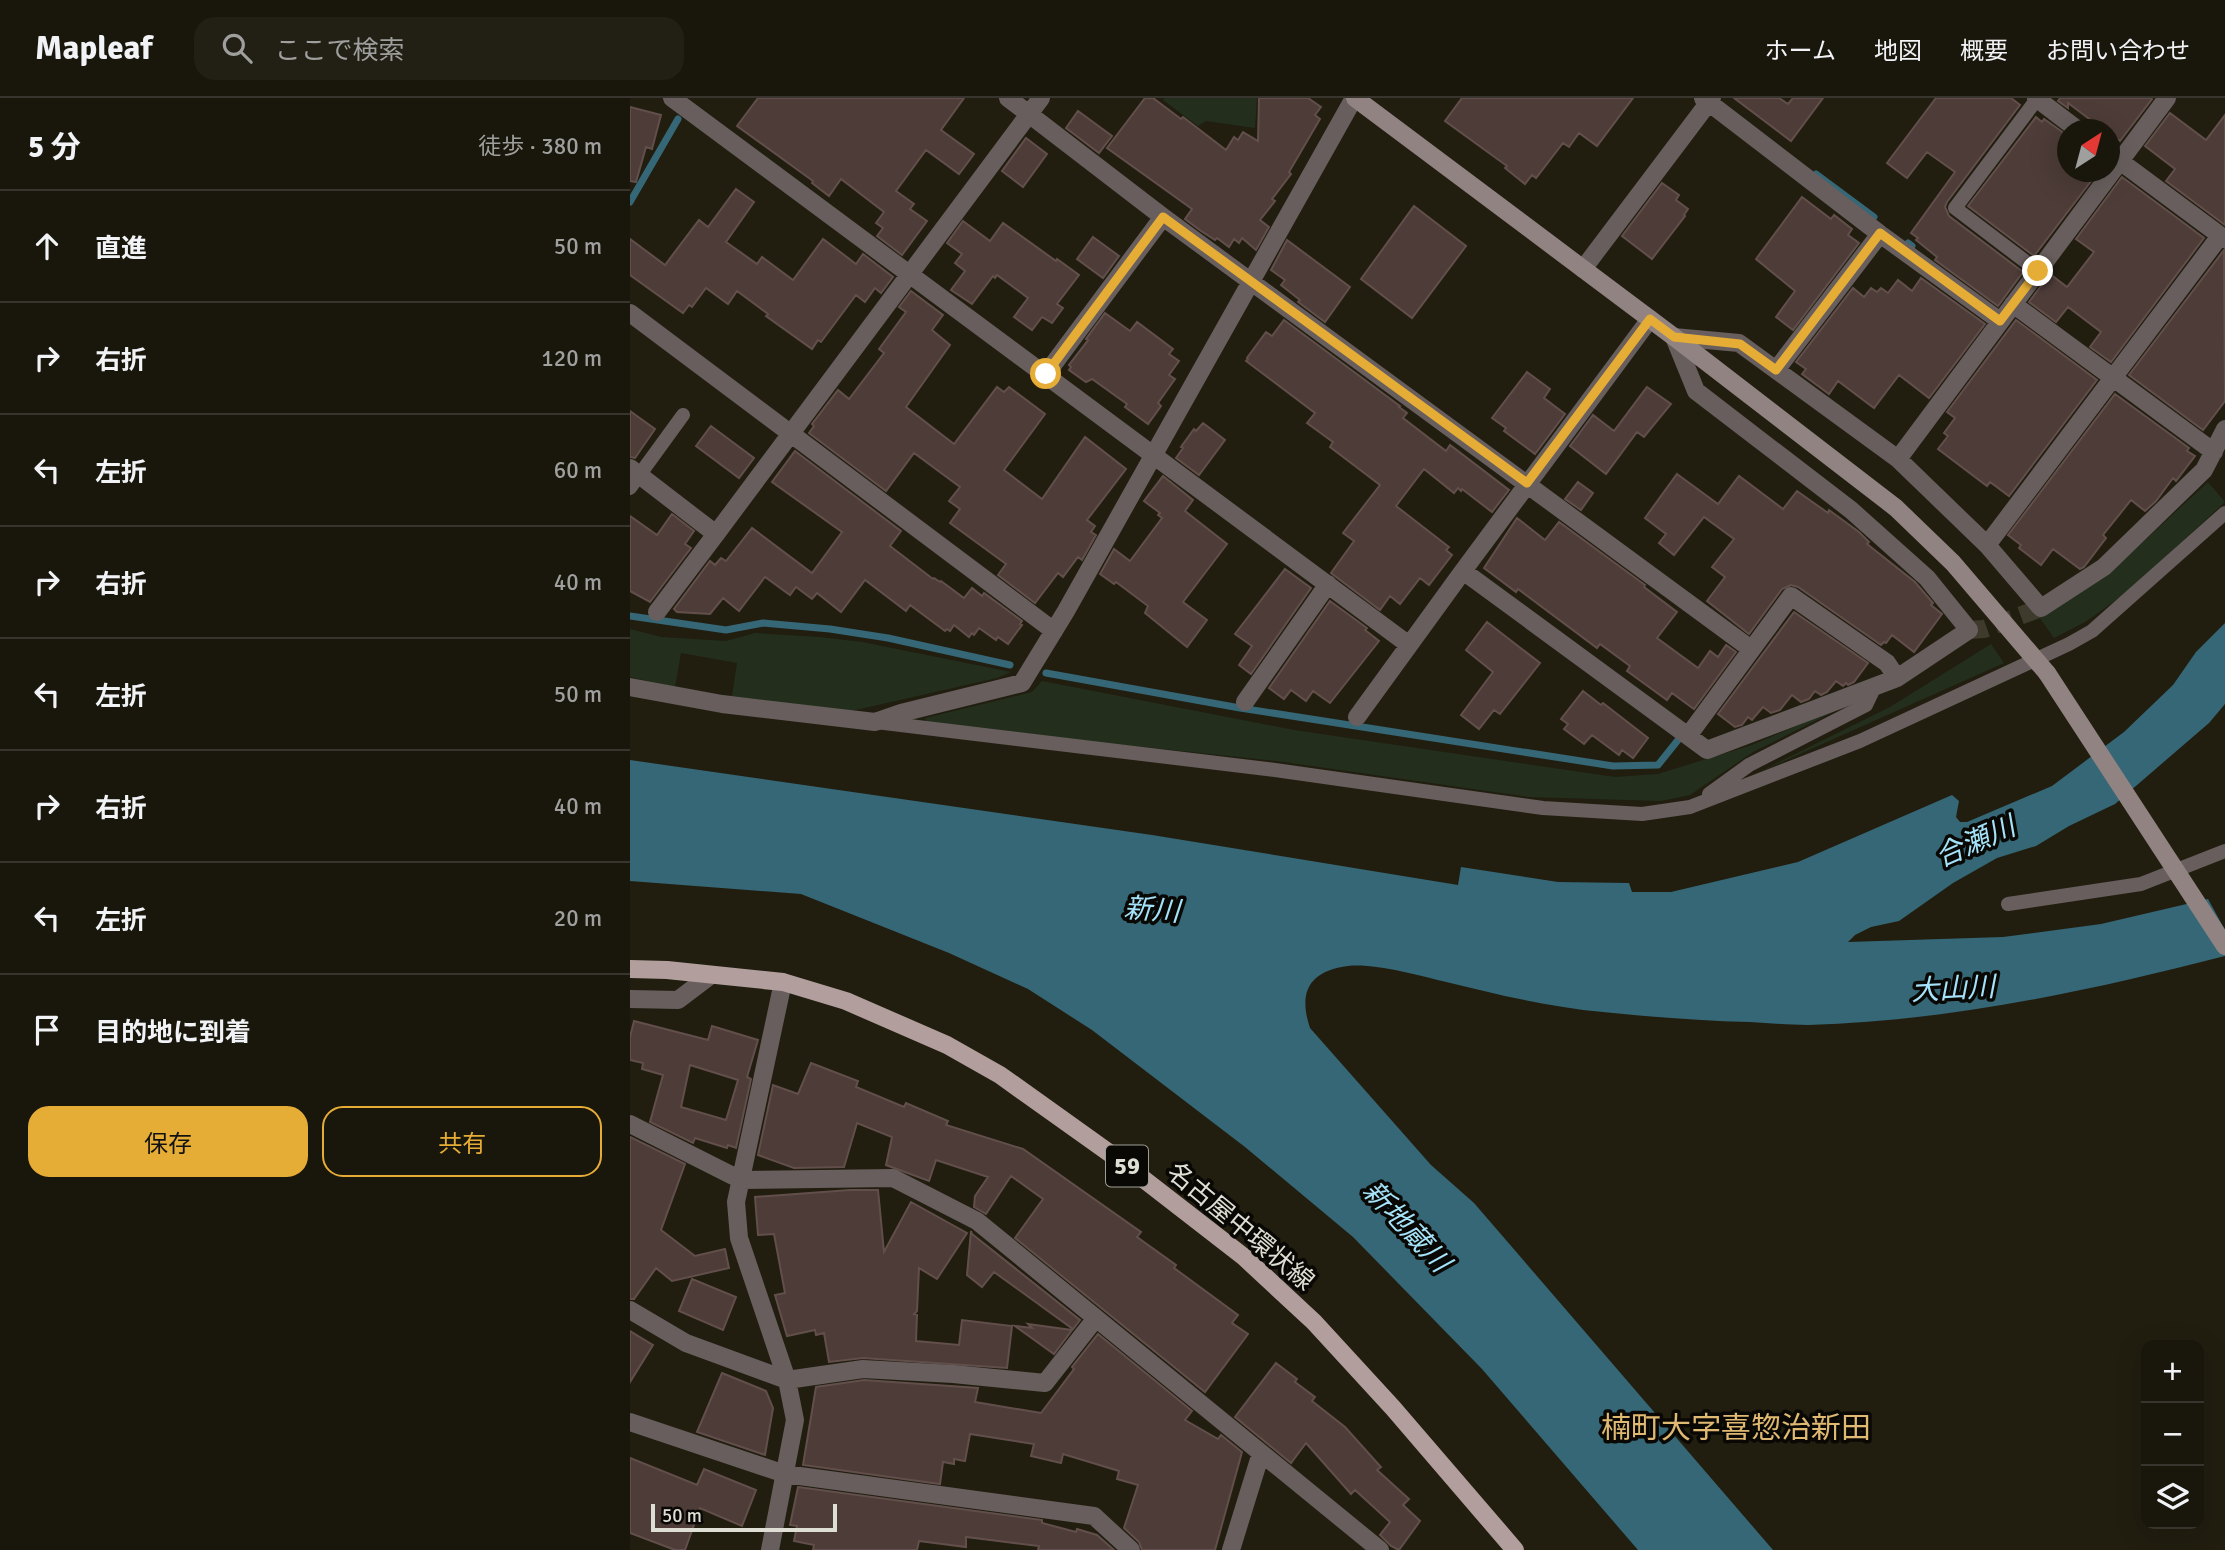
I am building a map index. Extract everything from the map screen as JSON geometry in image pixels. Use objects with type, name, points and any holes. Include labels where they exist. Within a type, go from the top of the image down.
[{"type":"main road","name":"名古屋中環状線","points":[[630,969],[783,982],[846,1000],[947,1045],[1000,1074],[1137,1173],[1244,1257],[1314,1322],[1393,1408],[1515,1550]]},
{"type":"street","points":[[672,98],[1409,645]]},
{"type":"street","points":[[1007,98],[1163,217],[1751,649]]},
{"type":"street","points":[[657,612],[1041,98]]},
{"type":"street","points":[[630,687],[722,705],[875,722],[1022,683],[1355,98],[1674,337],[1896,508],[1953,563],[2042,667],[2225,946]]},
{"type":"street","points":[[2037,98],[2064,119]]},
{"type":"street","points":[[2120,150],[2167,98]]},
{"type":"street","points":[[1583,269],[1708,99],[1880,233],[2000,321]]},
{"type":"street","points":[[1987,545],[2222,237],[2120,161]]},
{"type":"street","points":[[1898,459],[2038,271],[2097,182]]},
{"type":"street","points":[[1046,374],[1163,217]]},
{"type":"street","points":[[1776,370],[1880,233]]},
{"type":"street","points":[[2013,304],[2214,452]]},
{"type":"street","points":[[630,313],[1054,631]]},
{"type":"street","points":[[1357,717],[1650,319]]},
{"type":"street","points":[[1674,337],[1740,344],[1898,459],[1987,545],[2041,608],[2104,566],[2204,470],[2225,429]]},
{"type":"street","points":[[1463,571],[1707,750],[1897,678],[1969,630],[1927,578],[1851,510],[1696,391],[1674,337]]},
{"type":"street","points":[[633,477],[716,534]]},
{"type":"street","points":[[1245,702],[1328,584]]},
{"type":"street","points":[[1688,736],[1791,596],[1887,663],[1897,678]]},
{"type":"street","points":[[630,999],[678,1000],[711,975]]},
{"type":"street","points":[[771,1550],[795,1420],[787,1380],[739,1238],[736,1202],[783,982]]},
{"type":"street","points":[[630,1124],[741,1180],[893,1178],[977,1221],[1380,1550]]},
{"type":"street","points":[[630,1310],[686,1343],[787,1380],[863,1369],[1045,1382],[1096,1318]]},
{"type":"street","points":[[630,1422],[785,1474],[1094,1516],[1131,1550]]},
{"type":"street","points":[[1231,1550],[1261,1453]]},
{"type":"lane","points":[[2037,98],[1955,208],[2038,271]]},
{"type":"lane","points":[[633,477],[683,415]]},
{"type":"lane","points":[[875,722],[1275,770],[1543,808],[1642,814],[1690,807],[2042,667],[2092,631],[2225,513]]},
{"type":"lane","points":[[1690,807],[1749,765],[1866,705],[1875,686]]},
{"type":"lane","points":[[2008,905],[2141,884],[2225,851]]},
{"type":"green space","points":[[1257,98],[1255,128],[1206,121],[1198,126],[1163,100]]},
{"type":"green space","points":[[2208,482],[2225,502],[2125,594],[2085,622],[2054,638],[2037,614],[2105,577]]},
{"type":"green space","points":[[630,629],[661,637],[726,641],[755,633],[819,637],[862,642],[1011,672],[997,678],[847,712],[732,696],[737,663],[681,653],[675,687],[630,677]]},
{"type":"green space","points":[[1991,644],[2004,663],[1755,774],[1890,707]]},
{"type":"green space","points":[[1042,681],[1294,730],[1615,777],[1658,774],[1752,745],[1861,698],[1753,752],[1690,795],[1660,801],[1530,797],[1277,761],[927,724],[925,718],[1032,692]]},
{"type":"water","points":[[2225,623],[2225,704],[2209,723],[2115,804],[2069,826],[2036,846],[1997,858],[1953,883],[1899,921],[1871,927],[1848,942],[2003,937],[2101,924],[2208,899],[2225,930],[2225,956],[2071,992],[1966,1011],[1808,1025],[1582,1010],[1522,1000],[1370,966],[1335,969],[1316,978],[1310,985],[1305,1004],[1310,1028],[1431,1165],[1474,1203],[1773,1550],[1638,1550],[1482,1369],[1353,1237],[1245,1147],[1092,1030],[1028,989],[949,953],[801,894],[630,881],[630,760],[1152,835],[1458,885],[1461,867],[1558,882],[1629,883],[1632,892],[1671,892],[1798,862],[1952,795],[1959,801],[1956,817],[1960,822],[1967,822],[2052,786],[2124,732],[2173,685],[2196,652]]},
{"type":"building","points":[[758,98],[964,98],[941,130],[974,154],[959,174],[926,150],[896,191],[914,204],[910,209],[927,221],[902,255],[877,236],[883,228],[876,223],[884,212],[841,179],[829,196],[812,183],[813,181],[737,126]]},
{"type":"building","points":[[1145,98],[1153,98],[1181,119],[1183,117],[1226,150],[1234,137],[1238,140],[1243,132],[1258,141],[1259,98],[1308,98],[1321,107],[1315,115],[1320,119],[1289,172],[1291,174],[1260,220],[1269,227],[1256,250],[1242,238],[1239,243],[1234,239],[1229,247],[1201,231],[1185,219],[1192,209],[1107,148]]},
{"type":"building","points":[[1462,98],[1633,98],[1597,146],[1579,133],[1569,147],[1563,143],[1536,178],[1532,175],[1525,184],[1505,168],[1507,166],[1445,121]]},
{"type":"building","points":[[1734,98],[1779,98],[1788,104],[1793,98],[1823,98],[1791,141]]},
{"type":"building","points":[[1936,98],[2011,98],[2020,105],[1945,207],[1949,216],[2023,272],[1998,306],[1935,260],[1937,257],[1911,233],[1955,172],[1927,152],[1907,178],[1887,163]]},
{"type":"building","points":[[2060,98],[2152,99],[2120,141],[2120,119],[2089,119],[2068,103],[2068,108],[2058,101]]},
{"type":"building","points":[[630,107],[661,115],[652,149],[646,147],[636,182],[630,181]]},
{"type":"building","points":[[1078,111],[1112,136],[1099,153],[1066,128]]},
{"type":"building","points":[[2170,113],[2206,140],[2225,115],[2225,225],[2166,181],[2175,169],[2145,146]]},
{"type":"building","points":[[2036,117],[2057,128],[2057,182],[2090,182],[2034,256],[1968,206]]},
{"type":"building","points":[[1026,138],[1047,154],[1023,187],[1002,171]]},
{"type":"building","points":[[2122,177],[2204,238],[2111,362],[2090,347],[2101,332],[2068,307],[2056,322],[2029,302],[2050,274],[2067,287],[2094,252],[2076,239]]},
{"type":"building","points":[[1662,183],[1679,195],[1676,200],[1688,209],[1652,259],[1622,236]]},
{"type":"building","points":[[736,189],[754,202],[726,242],[757,264],[762,257],[793,280],[823,239],[856,264],[863,254],[893,277],[881,293],[875,288],[865,302],[856,295],[821,342],[818,340],[812,349],[737,291],[728,304],[706,288],[692,307],[689,305],[683,313],[630,275],[630,239],[665,265],[699,220],[708,227]]},
{"type":"building","points":[[1802,197],[1831,219],[1834,215],[1852,229],[1848,235],[1859,243],[1793,330],[1776,317],[1795,291],[1756,259]]},
{"type":"building","points":[[1414,206],[1466,246],[1412,318],[1361,279]]},
{"type":"building","points":[[963,221],[990,241],[1003,223],[1079,275],[1057,304],[1063,308],[1052,323],[1042,317],[1032,330],[1014,317],[1028,298],[997,275],[995,278],[993,276],[972,304],[951,290],[965,271],[955,263],[962,254],[947,243]]},
{"type":"building","points":[[1093,237],[1119,256],[1103,278],[1077,259]]},
{"type":"building","points":[[1287,240],[1350,287],[1325,322],[1298,302],[1300,300],[1281,285],[1285,280],[1271,270]]},
{"type":"building","points":[[2224,250],[2225,401],[2203,430],[2129,375]]},
{"type":"building","points":[[1921,278],[1985,324],[1929,398],[1899,375],[1874,408],[1838,381],[1829,394],[1802,374],[1806,369],[1796,362],[1853,288],[1864,297],[1871,288],[1877,292],[1881,288],[1888,293],[1898,280],[1912,291]]},
{"type":"building","points":[[911,291],[943,315],[932,330],[950,345],[906,407],[954,444],[997,387],[1004,392],[1009,387],[1045,414],[1004,470],[1042,499],[1085,437],[1126,469],[1087,520],[1095,526],[1091,532],[1096,535],[1082,560],[1078,557],[1063,577],[1058,573],[1035,603],[998,575],[1006,564],[950,523],[960,509],[949,501],[960,487],[914,453],[886,491],[809,433],[814,426],[812,424],[838,390],[849,399],[884,353],[879,349],[906,312],[899,307]]},
{"type":"building","points":[[1105,313],[1130,331],[1137,322],[1173,349],[1169,354],[1179,361],[1169,375],[1175,379],[1158,403],[1161,406],[1148,424],[1125,407],[1127,404],[1092,379],[1086,382],[1069,370],[1069,365]]},
{"type":"building","points":[[1284,320],[1400,406],[1407,413],[1403,418],[1446,451],[1450,445],[1509,490],[1492,512],[1462,489],[1461,491],[1458,488],[1454,493],[1424,469],[1396,506],[1449,547],[1446,550],[1452,555],[1429,585],[1420,578],[1400,604],[1390,596],[1380,610],[1331,573],[1354,541],[1343,533],[1380,485],[1330,447],[1333,442],[1307,423],[1315,413],[1246,361],[1266,332],[1272,336]]},
{"type":"building","points":[[2016,320],[2097,380],[2009,496],[1990,482],[1987,486],[1938,449],[1948,436],[1944,433],[1955,418],[1947,412]]},
{"type":"building","points":[[1527,372],[1550,389],[1544,398],[1565,414],[1535,454],[1504,431],[1506,428],[1492,418]]},
{"type":"building","points":[[1647,387],[1671,404],[1644,437],[1637,432],[1606,474],[1570,446],[1593,415],[1614,431]]},
{"type":"building","points":[[2115,394],[2189,448],[2187,451],[2195,456],[2176,481],[2173,478],[2145,511],[2131,500],[2103,535],[2106,538],[2084,567],[2080,569],[2053,549],[2041,565],[2019,548],[2021,545],[2008,535]]},
{"type":"building","points":[[630,411],[655,429],[635,458],[630,457]]},
{"type":"building","points":[[1203,423],[1225,440],[1199,475],[1176,458],[1194,429],[1196,431]]},
{"type":"building","points":[[711,426],[754,458],[739,478],[696,446]]},
{"type":"building","points":[[795,451],[901,531],[890,546],[933,579],[941,581],[964,598],[972,588],[982,596],[984,593],[1022,621],[1008,644],[998,637],[996,640],[979,628],[969,637],[954,625],[950,631],[945,631],[910,605],[906,611],[865,580],[841,612],[817,593],[812,599],[796,587],[790,595],[765,577],[739,611],[723,598],[710,614],[677,612],[674,609],[710,561],[715,565],[721,558],[726,561],[752,528],[812,573],[842,532],[772,482]]},
{"type":"building","points":[[1677,474],[1718,504],[1739,476],[1783,509],[1797,491],[1859,532],[1869,542],[1867,544],[1915,582],[1933,603],[1931,605],[1942,614],[1914,652],[1892,635],[1881,645],[1798,587],[1791,585],[1782,589],[1749,634],[1707,601],[1725,577],[1712,567],[1734,539],[1704,517],[1674,555],[1659,543],[1666,534],[1645,518]]},
{"type":"building","points":[[1163,476],[1193,500],[1185,511],[1227,544],[1183,602],[1207,620],[1187,647],[1145,613],[1148,606],[1116,582],[1114,584],[1100,574],[1114,549],[1130,561],[1162,518],[1158,515],[1160,513],[1144,501]]},
{"type":"building","points":[[1578,482],[1593,493],[1581,510],[1565,499]]},
{"type":"building","points":[[672,514],[694,531],[685,544],[691,548],[650,602],[630,591],[630,516],[657,535]]},
{"type":"building","points":[[1517,518],[1545,540],[1559,522],[1645,585],[1644,587],[1677,612],[1657,638],[1698,668],[1710,651],[1718,657],[1726,645],[1736,652],[1694,709],[1672,693],[1667,700],[1627,671],[1630,666],[1600,644],[1597,648],[1518,589],[1516,592],[1484,568]]},
{"type":"building","points":[[1285,569],[1311,588],[1251,674],[1239,665],[1252,646],[1235,634]]},
{"type":"building","points":[[1330,601],[1367,628],[1365,630],[1379,641],[1330,703],[1313,691],[1306,701],[1291,690],[1284,699],[1269,688]]},
{"type":"building","points":[[1794,612],[1868,663],[1854,682],[1848,685],[1846,683],[1843,686],[1836,681],[1827,692],[1821,695],[1815,691],[1809,699],[1801,702],[1792,695],[1780,710],[1771,713],[1763,707],[1752,720],[1748,717],[1742,725],[1735,727],[1718,714]]},
{"type":"building","points":[[1487,622],[1540,663],[1500,714],[1494,710],[1479,729],[1461,715],[1493,672],[1466,650]]},
{"type":"building","points":[[1583,691],[1648,738],[1633,758],[1622,750],[1619,755],[1592,735],[1584,744],[1564,729],[1568,724],[1561,719]]},
{"type":"building","points":[[634,1021],[708,1040],[712,1026],[758,1040],[747,1077],[751,1079],[736,1148],[728,1145],[727,1148],[695,1138],[693,1143],[650,1122],[663,1075],[642,1069],[643,1063],[630,1060],[630,1037]],"holes":[[[690,1065],[738,1080],[726,1120],[681,1107]]]},
{"type":"building","points":[[811,1063],[858,1081],[856,1087],[904,1107],[906,1103],[948,1121],[946,1125],[1023,1149],[1141,1232],[1137,1237],[1238,1315],[1232,1323],[1248,1334],[1205,1392],[1015,1238],[1043,1199],[1011,1176],[986,1214],[974,1207],[975,1196],[988,1177],[936,1160],[929,1181],[886,1165],[892,1137],[857,1123],[844,1167],[794,1168],[758,1155],[773,1085],[798,1094]]},
{"type":"building","points":[[630,1137],[685,1164],[661,1230],[695,1256],[725,1249],[729,1268],[672,1281],[656,1268],[634,1299],[630,1299]]},
{"type":"building","points":[[878,1190],[884,1252],[911,1202],[967,1233],[937,1279],[919,1268],[917,1311],[914,1314],[917,1315],[916,1341],[959,1345],[962,1320],[1012,1326],[1007,1368],[863,1358],[829,1362],[824,1333],[816,1335],[815,1330],[787,1336],[775,1295],[785,1293],[774,1234],[758,1235],[755,1197]]},
{"type":"building","points":[[971,1231],[1080,1320],[1073,1329],[994,1272],[982,1287],[967,1275]]},
{"type":"building","points":[[692,1279],[736,1297],[723,1330],[679,1311]]},
{"type":"building","points":[[1028,1324],[1072,1330],[1054,1354],[1015,1326],[1032,1328]]},
{"type":"building","points":[[630,1331],[653,1345],[630,1382]]},
{"type":"building","points":[[1098,1334],[1192,1411],[1185,1420],[1218,1439],[1221,1435],[1242,1452],[1215,1550],[1142,1550],[1139,1542],[1124,1528],[1138,1485],[1117,1479],[1119,1471],[1063,1454],[1061,1463],[1031,1456],[1034,1444],[970,1434],[965,1461],[954,1459],[954,1464],[943,1462],[940,1484],[803,1465],[816,1387],[864,1380],[978,1388],[975,1402],[1041,1413]]},
{"type":"building","points":[[1276,1363],[1315,1397],[1312,1401],[1345,1427],[1381,1467],[1377,1470],[1409,1499],[1403,1505],[1420,1521],[1399,1550],[1380,1535],[1390,1522],[1355,1490],[1351,1494],[1306,1443],[1291,1463],[1235,1417]]},
{"type":"building","points":[[722,1373],[766,1391],[773,1408],[765,1455],[697,1432]]},
{"type":"building","points":[[630,1458],[697,1485],[704,1469],[756,1490],[742,1526],[700,1508],[685,1550],[675,1550],[630,1533]]},
{"type":"building","points":[[798,1487],[1042,1520],[1042,1523],[1097,1535],[1114,1550],[1038,1550],[1039,1546],[966,1537],[966,1547],[919,1541],[917,1550],[813,1550],[814,1545],[794,1541],[797,1526],[790,1525]]},
{"type":"waterway","points":[[630,202],[678,119]]},
{"type":"waterway","points":[[1816,174],[1874,217]]},
{"type":"waterway","points":[[1908,243],[1912,246]]},
{"type":"waterway","points":[[630,616],[726,630],[763,623],[830,629],[888,638],[1010,665]]},
{"type":"waterway","points":[[1046,673],[1240,708],[1613,766],[1658,765],[1678,740]]},
{"type":"tunnel","points":[[1969,630],[1984,629],[2041,608]]},
{"type":"district","name":"楠町大字喜惣治新田","points":[[1736,1428]]},
{"type":"route","points":[[1046,374],[1163,217],[1527,483],[1650,319],[1674,337],[1740,344],[1776,370],[1880,233],[2000,321],[2038,271]]},
{"type":"water label","name":"合瀬川","points":[[1975,841]]},
{"type":"water label","name":"新川","points":[[1152,909]]},
{"type":"water label","name":"大山川","points":[[1953,988]]},
{"type":"water label","name":"新地蔵川","points":[[1407,1226]]}]
